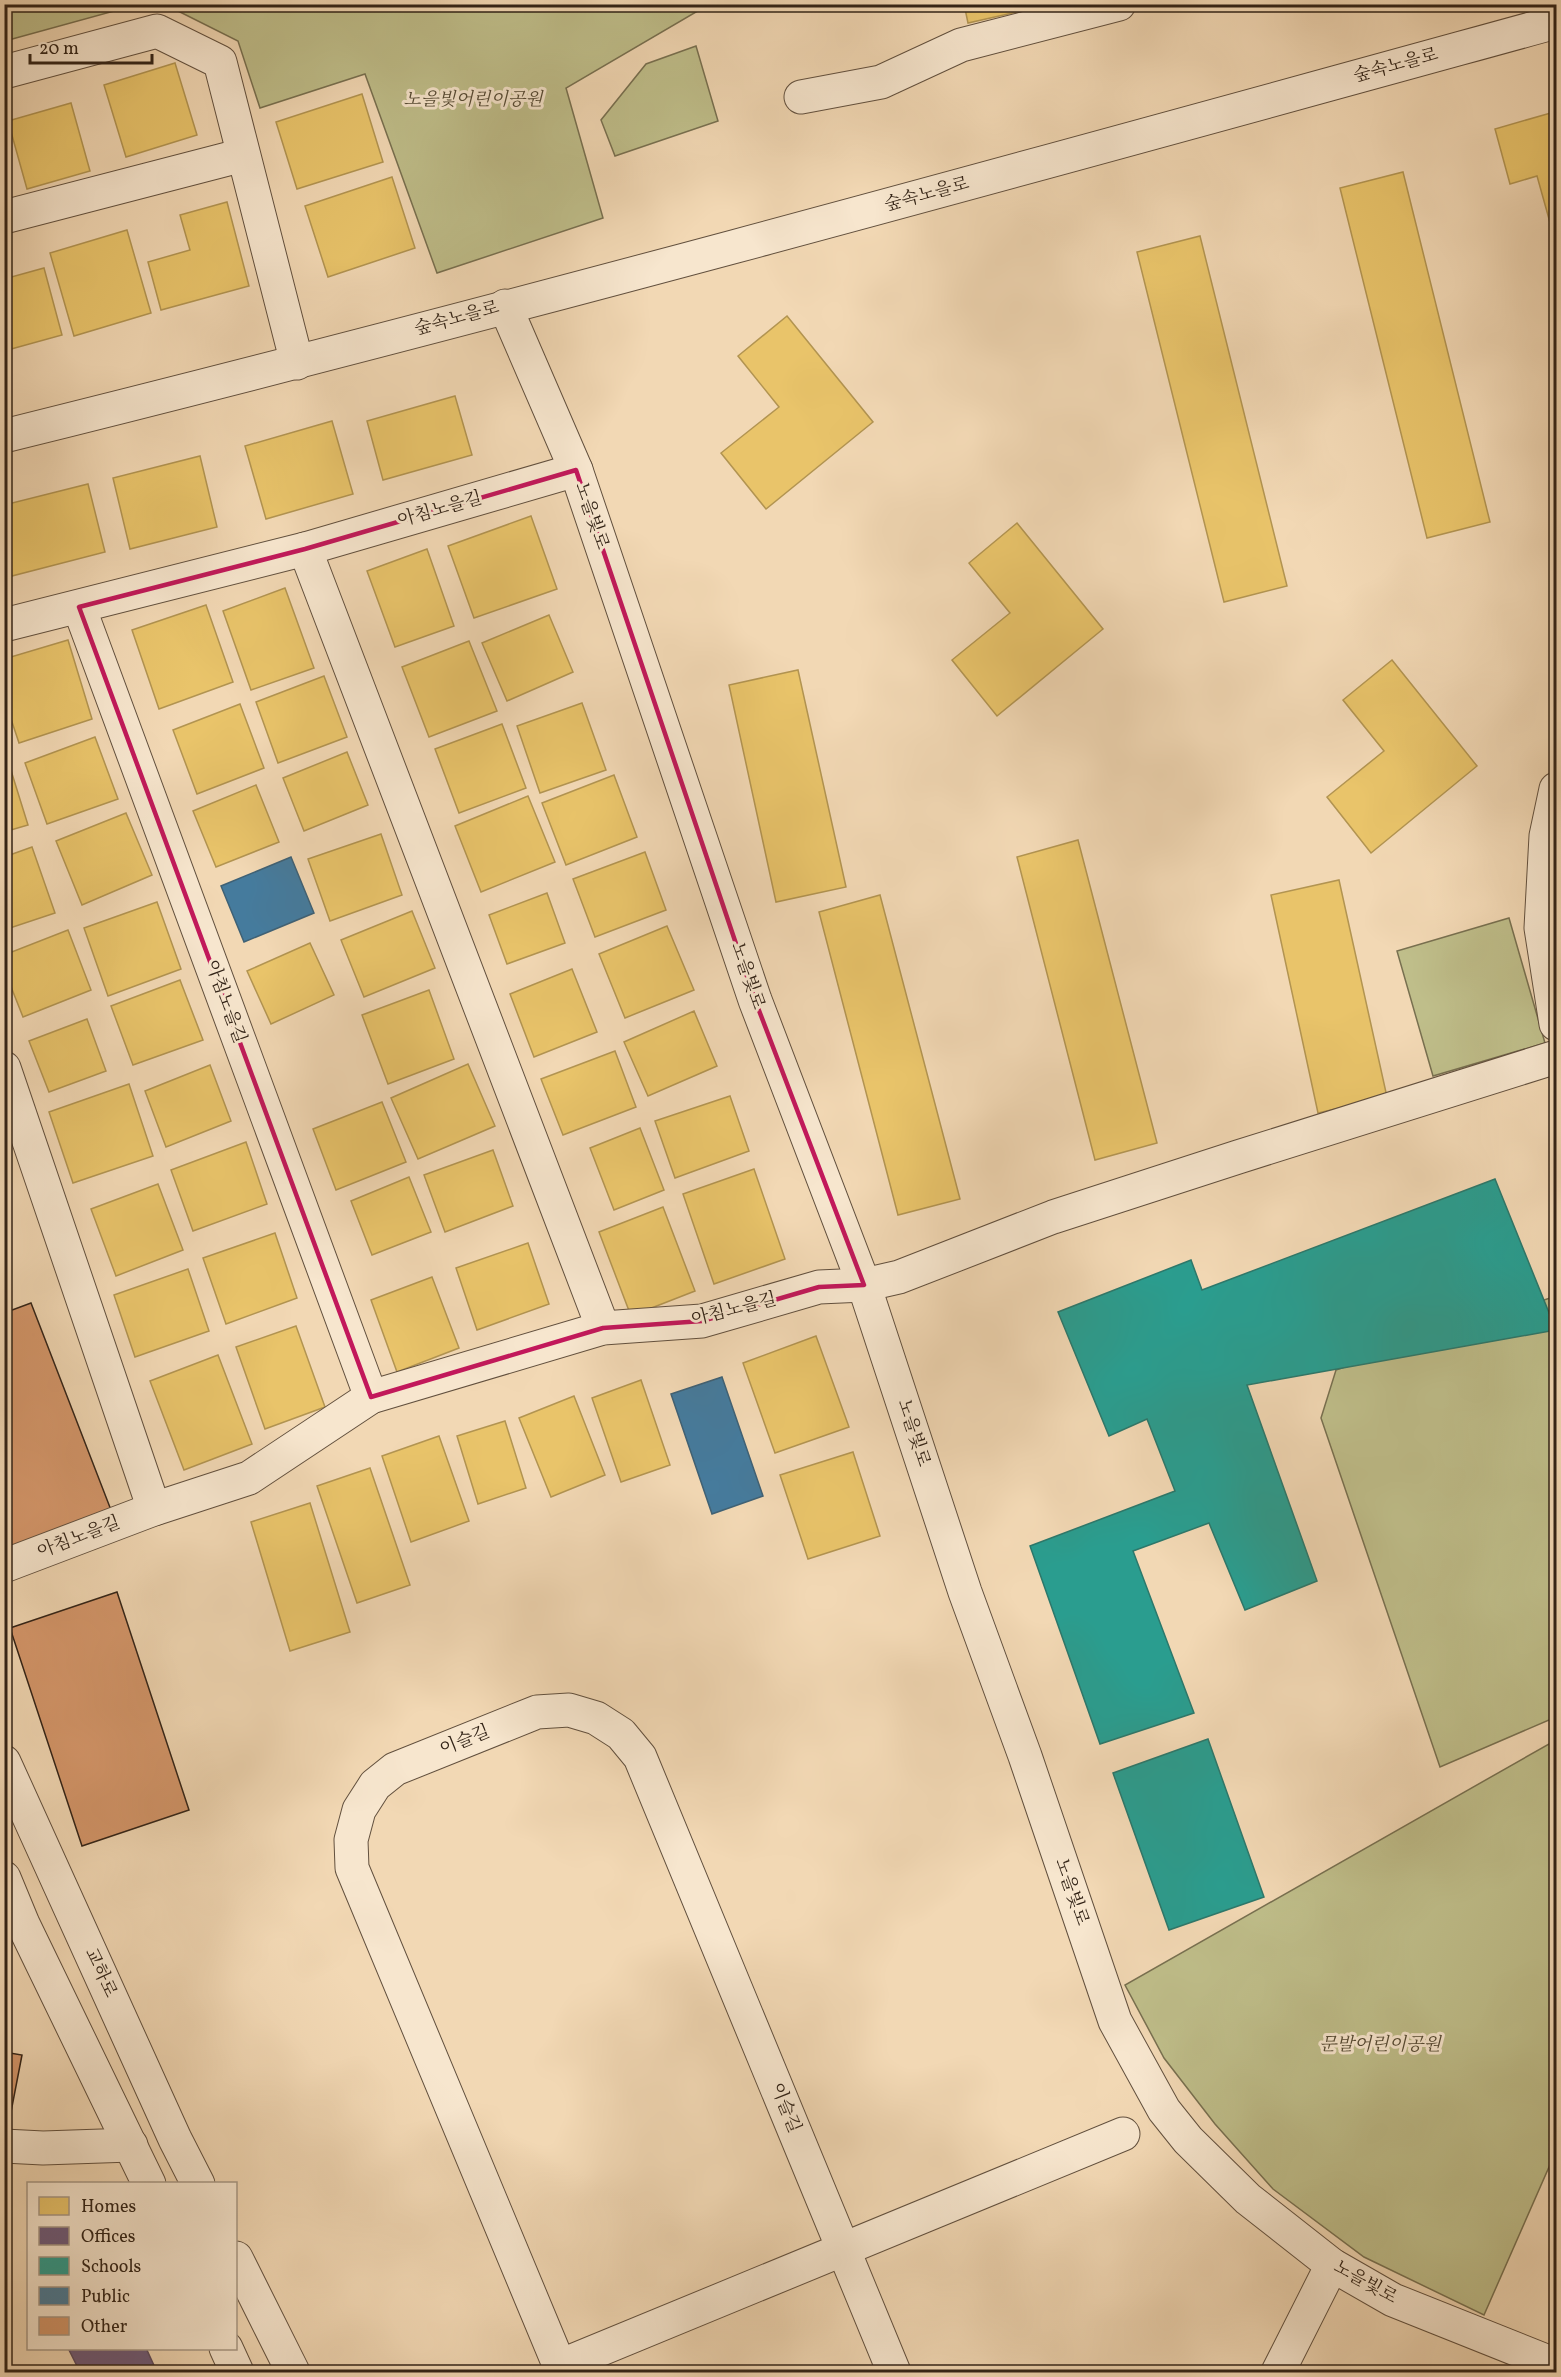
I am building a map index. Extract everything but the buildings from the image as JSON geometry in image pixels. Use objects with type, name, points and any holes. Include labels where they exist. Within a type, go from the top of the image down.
[{"type":"street","points":[[801,97],[881,82],[961,45],[1119,4]]},
{"type":"street","name":"숲속노을로","points":[[4,435],[297,363],[950,189],[1557,22]]},
{"type":"street","points":[[4,72],[157,31],[220,62],[297,363]]},
{"type":"street","points":[[4,217],[243,155]]},
{"type":"street","name":"노을빛로","points":[[505,306],[576,471],[755,1000],[864,1286],[965,1592],[1025,1756],[1115,2021],[1164,2110],[1188,2140],[1248,2199],[1332,2265],[1393,2300],[1557,2365]]},
{"type":"street","name":"아침노을길","points":[[4,625],[305,549],[576,471]]},
{"type":"street","points":[[305,549],[603,1328]]},
{"type":"street","name":"아침노을길","points":[[79,606],[371,1397]]},
{"type":"street","points":[[1557,789],[1546,836],[1541,928],[1557,1024]]},
{"type":"street","name":"아침노을길","points":[[4,1566],[154,1509],[249,1478],[371,1397],[603,1328],[702,1321],[819,1287],[864,1286],[899,1277],[1064,1214],[1557,1057]]},
{"type":"street","points":[[4,1068],[154,1509]]},
{"type":"street","name":"이슬길","points":[[894,2373],[843,2249],[640,1757],[621,1734],[596,1718],[569,1710],[537,1712],[395,1769],[375,1785],[359,1810],[351,1840],[352,1868],[561,2369],[843,2249],[1123,2134]]},
{"type":"street","name":"교하로","points":[[4,1762],[175,2139],[197,2182]]},
{"type":"street","points":[[4,1878],[148,2182]]},
{"type":"street","points":[[4,2146],[43,2148],[131,2145]]},
{"type":"street","points":[[237,2260],[293,2373]]},
{"type":"street","points":[[1278,2373],[1332,2265]]},
{"type":"street","points":[[226,2350],[237,2373]]},
{"type":"highlighted area","points":[[576,470],[755,1000],[864,1285],[819,1287],[702,1321],[603,1328],[371,1397],[79,607],[305,549]]},
{"type":"green space","points":[[5,4],[136,4],[136,5],[5,41]]},
{"type":"green space","name":"노을빛어린이공원","points":[[166,5],[708,5],[566,88],[603,218],[437,273],[365,74],[260,108],[238,41]]},
{"type":"green space","points":[[696,46],[718,121],[615,156],[601,120],[646,64]]},
{"type":"green space","points":[[1509,918],[1545,1043],[1433,1076],[1397,951]]},
{"type":"green space","points":[[1553,1297],[1556,1307],[1556,1717],[1440,1767],[1321,1418],[1336,1370]]},
{"type":"green space","name":"문발어린이공원","points":[[1556,1740],[1556,2151],[1484,2315],[1364,2257],[1273,2189],[1215,2124],[1164,2058],[1125,1985]]}]
